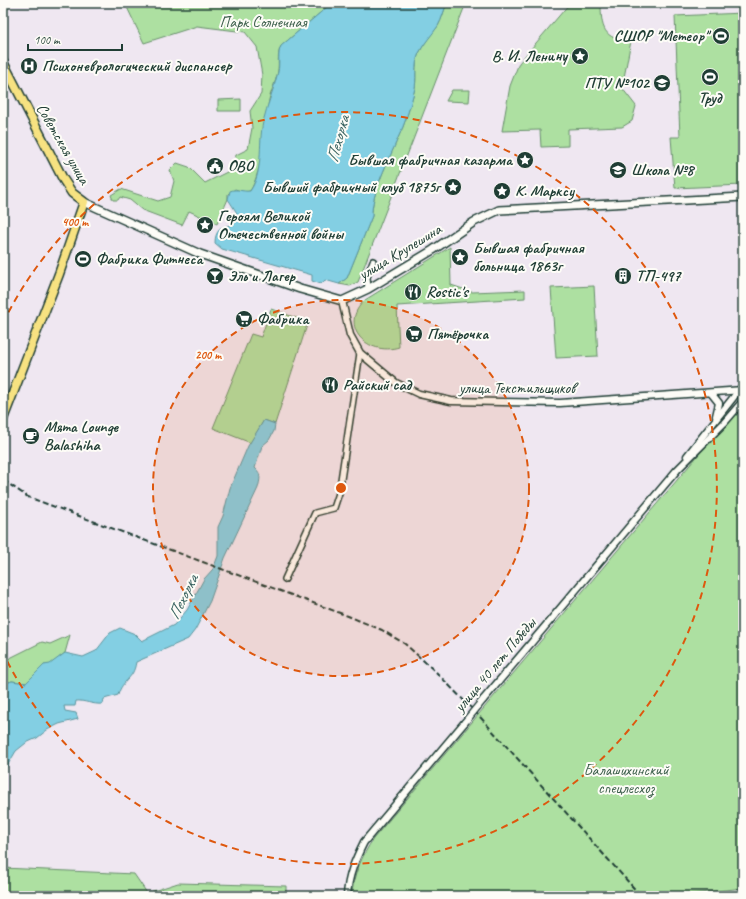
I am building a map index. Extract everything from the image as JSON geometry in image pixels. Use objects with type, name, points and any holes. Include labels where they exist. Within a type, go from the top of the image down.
[{"type":"main road","name":"Советская улица","points":[[3,62],[63,179],[72,193],[84,202],[59,274],[3,418]]},
{"type":"main road","name":"улица Крупешина","points":[[342,301],[368,289],[433,250],[474,222],[499,210],[743,197]]},
{"type":"main road","points":[[84,202],[206,256],[294,287],[342,301]]},
{"type":"street","points":[[368,289],[367,277],[373,260]]},
{"type":"street","name":"улица Текстильщиков","points":[[342,301],[350,335],[360,353],[396,383],[419,394],[451,401],[560,403],[712,393],[742,389]]},
{"type":"street","points":[[285,580],[315,513],[334,508],[339,493],[360,353]]},
{"type":"street","name":"улица 40 лет Победы","points":[[347,896],[353,862],[364,842],[677,470],[710,426],[742,389]]},
{"type":"street","points":[[710,426],[719,408],[718,400],[712,393]]},
{"type":"street","name":"улица 40 лет Победы","points":[[677,470],[724,423],[743,401]]},
{"type":"green space","name":"Парк Солнечная","points":[[125,3],[328,3],[327,7],[281,46],[277,74],[269,100],[258,172],[250,191],[244,192],[235,189],[228,194],[228,199],[217,224],[189,211],[182,225],[142,210],[130,200],[120,197],[118,200],[113,200],[111,195],[121,189],[158,201],[170,197],[174,181],[170,170],[177,163],[189,167],[205,183],[233,169],[236,155],[248,149],[252,128],[250,111],[261,94],[262,75],[257,47],[245,32],[197,26],[144,43]]},
{"type":"green space","points":[[447,3],[466,3],[358,282],[350,286],[339,284],[347,278],[372,216],[372,207],[377,187],[401,133],[415,87],[417,58],[425,42],[438,26]]},
{"type":"green space","points":[[570,3],[601,3],[603,25],[609,35],[614,38],[631,41],[622,88],[636,106],[632,121],[622,127],[568,129],[568,146],[541,147],[540,130],[502,131],[510,86],[519,63]]},
{"type":"green space","name":"Труд","points":[[743,13],[743,185],[675,188],[671,137],[680,137],[675,16]]},
{"type":"green space","points":[[452,90],[470,90],[469,102],[446,101]]},
{"type":"green space","points":[[241,99],[241,111],[218,111],[218,100]]},
{"type":"green space","points":[[450,247],[451,285],[472,292],[525,290],[525,298],[397,306],[399,347],[387,349],[377,348],[367,343],[360,337],[355,329],[354,320],[357,310],[365,300]]},
{"type":"green space","points":[[594,286],[598,356],[556,358],[551,288]]},
{"type":"green space","points":[[271,309],[308,322],[275,424],[264,420],[251,443],[213,428],[251,334],[261,337]]},
{"type":"green space","name":"Балашихинский спецлесхоз","points":[[743,405],[743,888],[674,896],[352,896],[354,880],[359,866],[373,839],[739,407]]},
{"type":"green space","points":[[70,635],[65,653],[50,665],[44,665],[26,683],[12,681],[3,684],[3,659],[8,659],[42,642],[50,644]]},
{"type":"green space","points":[[3,868],[134,874],[147,893],[178,883],[286,886],[286,896],[3,896]]},
{"type":"water","name":"Пехорка","points":[[328,3],[447,3],[438,26],[423,46],[417,58],[415,87],[401,133],[377,187],[372,207],[372,216],[347,278],[339,284],[325,280],[321,284],[312,281],[312,275],[222,249],[215,243],[217,232],[222,228],[232,225],[235,221],[237,213],[228,199],[230,191],[250,191],[257,175],[263,122],[278,72],[279,52],[281,46],[327,7]]},
{"type":"water","points":[[264,420],[275,424],[274,431],[269,440],[262,446],[255,468],[260,475],[258,488],[225,558],[210,601],[195,630],[188,639],[136,662],[133,673],[122,685],[118,695],[104,699],[103,704],[76,701],[75,706],[64,706],[65,711],[76,713],[78,719],[59,724],[26,743],[16,751],[3,773],[3,684],[12,681],[26,683],[44,665],[50,664],[65,653],[83,657],[96,651],[110,633],[120,628],[135,634],[142,641],[174,625],[187,610],[204,579],[213,569],[218,556],[218,527],[223,516],[230,488],[248,446]]},
{"type":"railway","points":[[3,480],[28,497],[348,616],[382,630],[405,644],[436,672],[481,718],[641,896]]},
{"type":"place","name":"СШОР \"Метеор\"","points":[[721,36]]},
{"type":"place","name":"В. И. Ленину","points":[[580,56]]},
{"type":"place","name":"Психоневрологический диспансер","points":[[29,66]]},
{"type":"place","name":"Труд","points":[[710,77]]},
{"type":"place","name":"ПТУ №102","points":[[662,83]]},
{"type":"place","name":"Бывшая фабричная казарма","points":[[525,160]]},
{"type":"place","name":"ОВО","points":[[215,166]]},
{"type":"place","name":"Школа №8","points":[[618,170]]},
{"type":"place","name":"Бывший фабричный клуб 1875г","points":[[453,187]]},
{"type":"place","name":"К. Марксу","points":[[502,191]]},
{"type":"place","name":"Героям Великой Отечественной войны","points":[[205,225]]},
{"type":"place","name":"Бывшая фабричная больница 1863г","points":[[460,257]]},
{"type":"place","name":"Фабрика Фитнеса","points":[[83,259]]},
{"type":"place","name":"Эль и Лагер","points":[[215,276]]},
{"type":"place","name":"ТП-497","points":[[623,276]]},
{"type":"place","name":"Rostic's","points":[[413,292]]},
{"type":"place","name":"Фабрика","points":[[244,319]]},
{"type":"place","name":"Пятёрочка","points":[[414,334]]},
{"type":"place","name":"Райский сад","points":[[330,385]]},
{"type":"place","name":"Мята Lounge Balashiha","points":[[31,436]]}]
